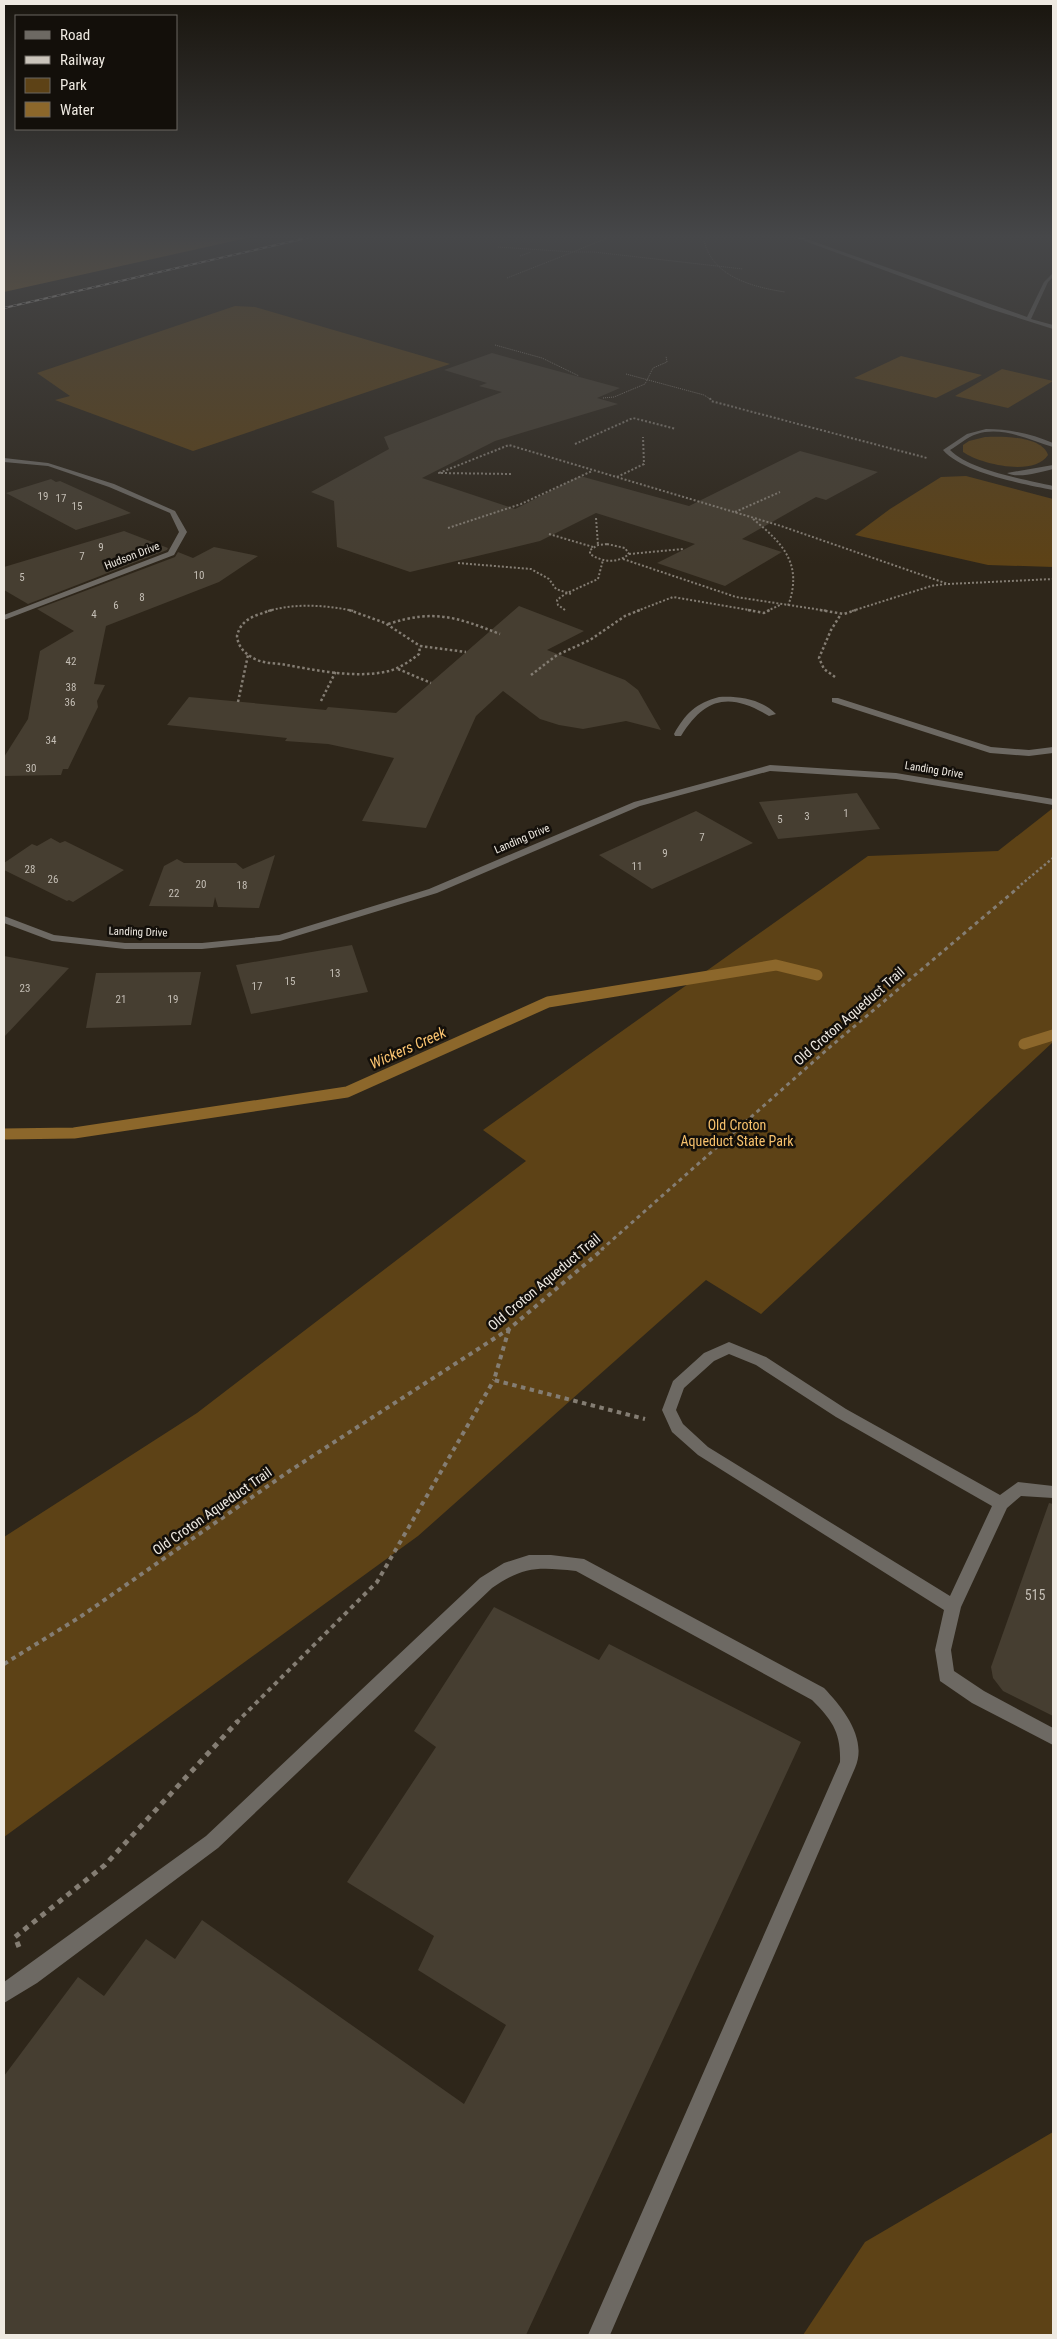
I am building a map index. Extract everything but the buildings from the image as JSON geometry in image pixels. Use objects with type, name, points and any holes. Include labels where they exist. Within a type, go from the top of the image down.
[{"type":"street","points":[[1053,445],[1030,436],[1013,433],[976,432],[946,450],[956,460],[1053,488]]},
{"type":"street","name":"Hudson Drive","points":[[4,460],[23,459],[68,468],[173,512],[183,532],[171,553],[4,618]]},
{"type":"street","points":[[990,471],[1030,472],[1053,467]]},
{"type":"street","points":[[678,734],[681,726],[694,710],[703,703],[718,699],[738,700],[763,707],[772,714]]},
{"type":"street","points":[[836,700],[990,750],[1029,753],[1053,750]]},
{"type":"street","name":"Landing Drive","points":[[4,919],[52,938],[125,946],[202,946],[280,938],[433,891],[637,804],[770,768],[896,776],[1053,802]]},
{"type":"street","points":[[953,1607],[703,1451],[677,1428],[669,1410],[678,1385],[709,1357],[729,1348],[761,1361],[842,1413],[1001,1503]]},
{"type":"street","points":[[1053,1492],[1018,1490],[1001,1503],[953,1607],[943,1650],[946,1676],[978,1698],[1053,1737]]},
{"type":"street","points":[[4,1993],[30,1976],[212,1842],[486,1583],[507,1567],[537,1560],[578,1564],[818,1694],[844,1725],[850,1745],[849,1762],[598,2335]]},
{"type":"path","points":[[496,345],[542,358],[578,376]]},
{"type":"path","points":[[603,398],[614,396],[648,381],[653,368],[667,362],[666,356]]},
{"type":"path","points":[[626,374],[704,395],[710,398],[711,401],[932,460]]},
{"type":"path","points":[[575,444],[633,418],[676,429]]},
{"type":"path","points":[[616,477],[644,464],[643,437]]},
{"type":"path","points":[[511,474],[439,473],[509,445],[751,517],[948,584]]},
{"type":"path","points":[[448,528],[521,504],[592,470]]},
{"type":"path","points":[[734,512],[780,492]]},
{"type":"path","points":[[751,517],[768,531],[790,557],[796,588],[788,606]]},
{"type":"path","points":[[596,518],[598,545]]},
{"type":"path","points":[[549,534],[593,547]]},
{"type":"path","points":[[629,554],[629,551],[620,546],[598,545],[590,550],[590,554],[603,560],[622,559],[736,597],[841,614],[931,586],[1053,579]]},
{"type":"path","points":[[622,559],[629,554],[683,549]]},
{"type":"path","points":[[565,610],[558,606],[557,600],[564,594],[598,579],[603,560]]},
{"type":"path","points":[[458,563],[500,568],[531,569],[549,579],[556,589],[564,594],[572,594]]},
{"type":"path","points":[[531,675],[557,656],[590,640],[625,616],[673,597],[764,612],[780,605]]},
{"type":"path","points":[[420,646],[418,654],[397,668],[382,672],[336,671],[254,659],[248,656],[236,643],[235,634],[240,625],[253,616],[275,609],[323,606],[352,611],[388,624],[420,646],[466,652]]},
{"type":"path","points":[[388,624],[413,616],[440,614],[452,616],[500,634]]},
{"type":"path","points":[[835,677],[824,669],[818,658],[841,614]]},
{"type":"path","points":[[238,702],[248,656]]},
{"type":"path","points":[[397,668],[431,683]]},
{"type":"path","points":[[320,701],[336,671]]},
{"type":"path","name":"Old Croton Aqueduct Trail","points":[[4,1664],[80,1617],[288,1472],[508,1329],[668,1193],[830,1047],[1053,858]]},
{"type":"path","points":[[30,1976],[15,1937],[105,1865],[181,1785],[233,1726],[377,1582],[494,1380],[508,1329]]},
{"type":"path","points":[[494,1380],[677,1428]]},
{"type":"green space","points":[[119,345],[386,345],[450,364],[193,451],[55,400],[70,396],[37,373]]},
{"type":"green space","points":[[901,356],[982,375],[936,398],[854,378]]},
{"type":"green space","points":[[1002,369],[1053,381],[1008,408],[955,396]]},
{"type":"green space","points":[[985,437],[1020,438],[1038,444],[1048,455],[1041,462],[1031,466],[1019,467],[981,461],[963,452],[963,445],[969,441]]},
{"type":"green space","points":[[966,476],[1053,499],[1053,567],[988,565],[855,535],[890,509],[941,477]]},
{"type":"green space","name":"Old Croton Aqueduct State Park","points":[[1053,808],[1053,1042],[761,1314],[706,1280],[418,1536],[4,1837],[4,1537],[197,1413],[526,1161],[483,1130],[868,856],[998,851]]},
{"type":"green space","points":[[1053,2132],[1053,2335],[803,2335],[865,2242]]},
{"type":"waterway","name":"Wickers Creek","points":[[4,1134],[74,1133],[347,1092],[548,1002],[776,965],[817,975]]},
{"type":"waterway","name":"Wickers Creek","points":[[1024,1044],[1053,1035]]}]
